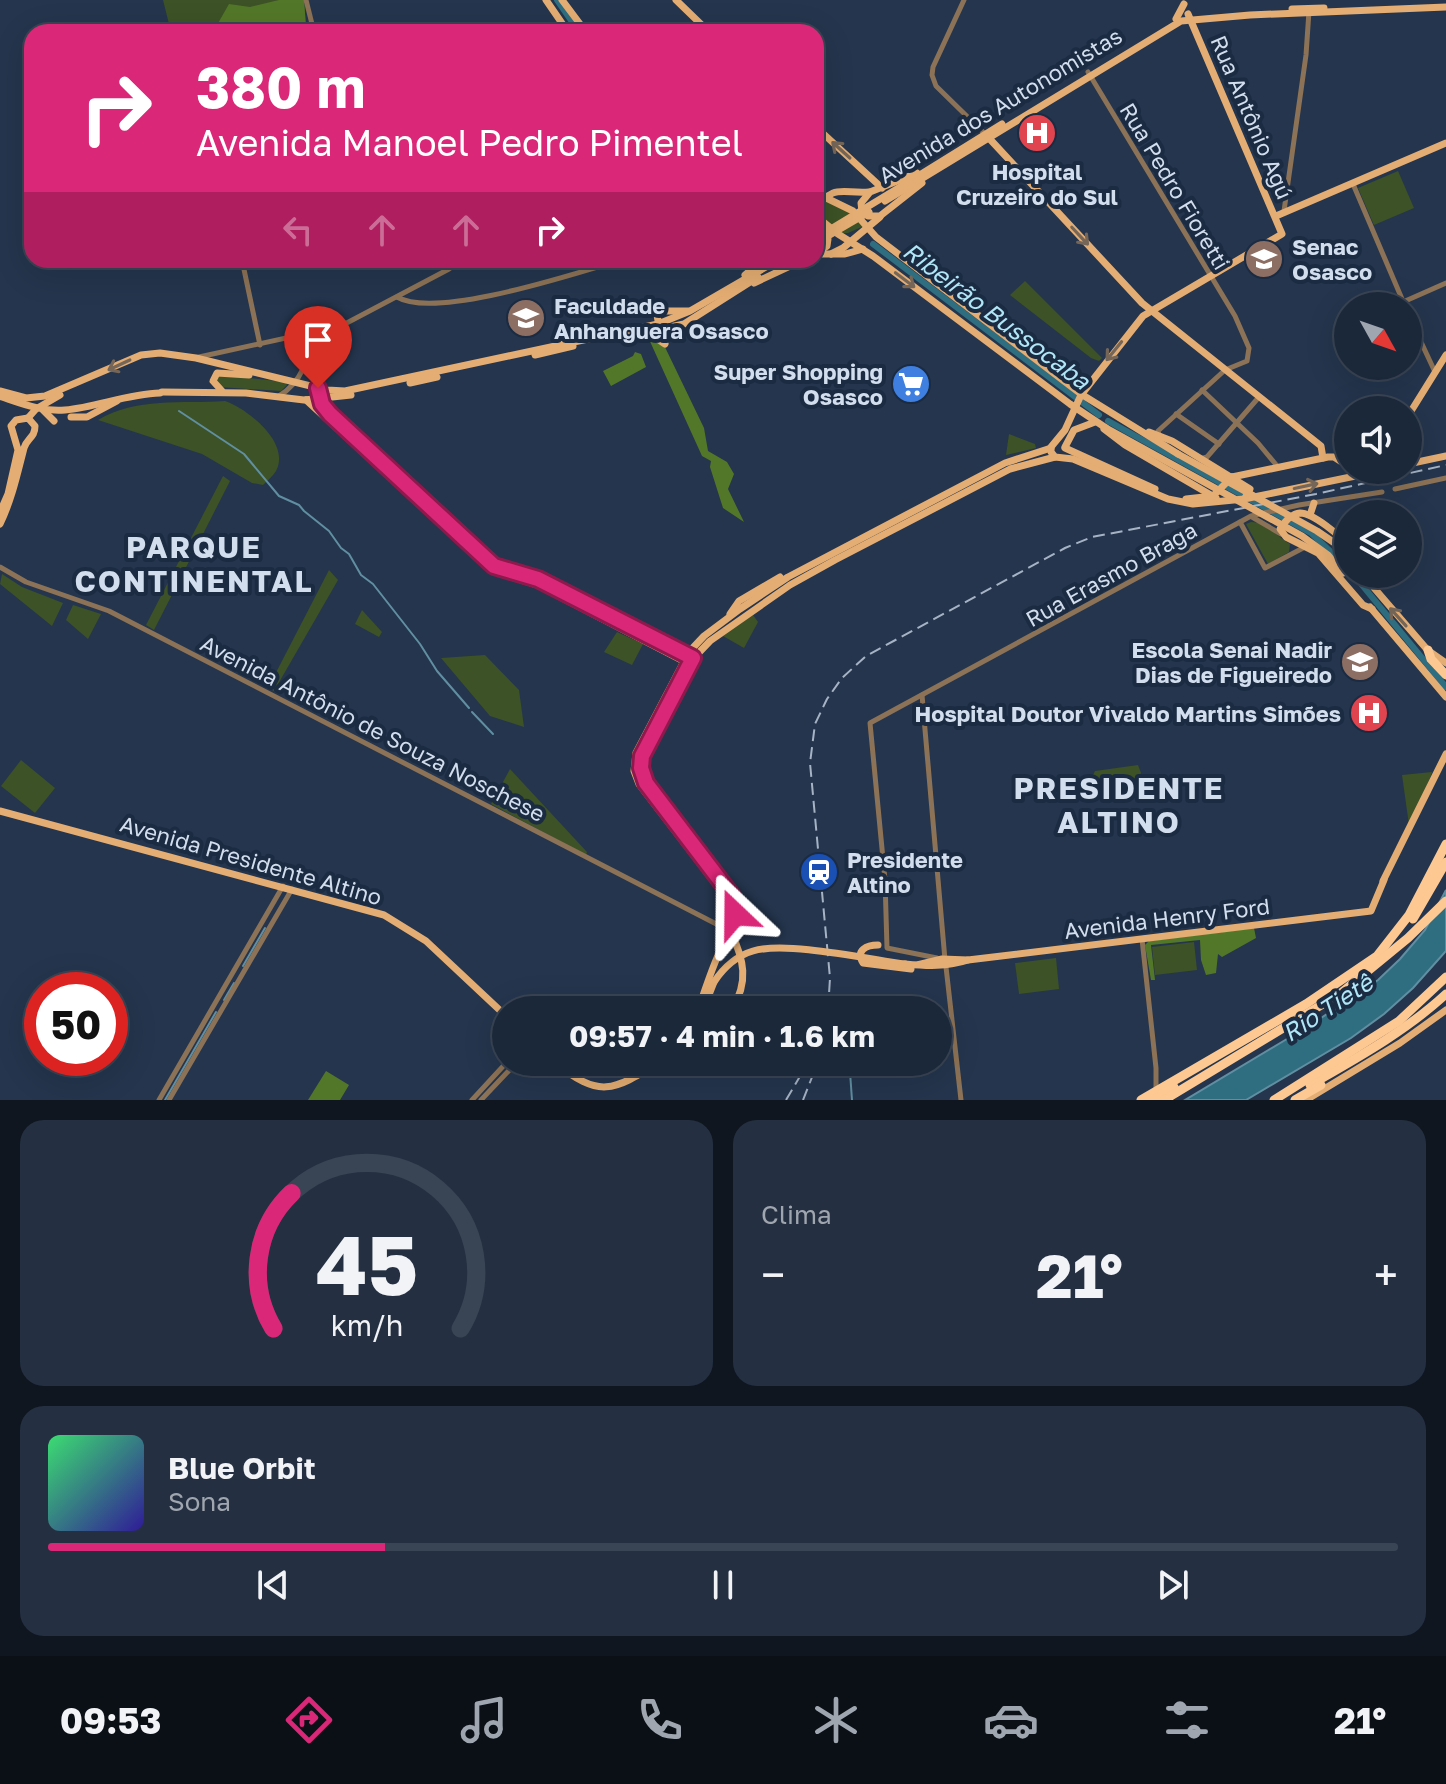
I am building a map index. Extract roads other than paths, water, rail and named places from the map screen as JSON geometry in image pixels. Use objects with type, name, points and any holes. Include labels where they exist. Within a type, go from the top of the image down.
[{"type":"highway","points":[[1428,650],[1431,659],[1446,675]]},
{"type":"highway","points":[[1154,1095],[1337,985],[1370,961],[1386,946],[1409,915],[1446,844]]},
{"type":"highway","points":[[1386,946],[1396,940],[1411,922],[1446,862]]},
{"type":"highway","points":[[1164,1100],[1318,1007],[1386,957],[1446,901]]},
{"type":"highway","points":[[1274,1100],[1399,1021],[1446,977]]},
{"type":"highway","points":[[1283,1100],[1371,1049],[1415,1020],[1446,994]]},
{"type":"highway","points":[[1295,1100],[1386,1045],[1415,1020]]},
{"type":"highway","points":[[1141,1100],[1255,1045]]},
{"type":"main road","points":[[546,0],[562,24]]},
{"type":"main road","points":[[562,0],[580,24]]},
{"type":"main road","points":[[676,0],[701,24]]},
{"type":"main road","points":[[1176,19],[1184,4]]},
{"type":"main road","name":"Avenida dos Autonomistas","points":[[824,236],[1176,19],[1446,5]]},
{"type":"main road","name":"Avenida dos Autonomistas","points":[[1089,74],[1189,16]]},
{"type":"main road","name":"Rua Antônio Agú","points":[[1189,16],[1282,234],[1211,276]]},
{"type":"main road","points":[[824,134],[882,188]]},
{"type":"main road","points":[[987,136],[1150,311],[1321,446],[1323,458]]},
{"type":"main road","points":[[1276,216],[1446,143]]},
{"type":"main road","points":[[866,173],[868,182],[861,203],[862,211],[868,216],[880,216]]},
{"type":"main road","points":[[824,194],[840,190],[866,192],[924,174]]},
{"type":"main road","points":[[870,231],[880,216],[914,191],[924,174]]},
{"type":"main road","points":[[856,213],[866,192]]},
{"type":"main road","points":[[824,197],[856,213],[870,231],[956,301],[1081,395],[1177,454],[1334,542]]},
{"type":"main road","points":[[831,254],[858,235],[870,231],[892,208]]},
{"type":"main road","points":[[824,221],[838,234],[863,249],[1106,428],[1302,536],[1328,555],[1446,697]]},
{"type":"main road","points":[[838,234],[858,235]]},
{"type":"main road","points":[[824,254],[863,249]]},
{"type":"main road","points":[[748,280],[757,268]]},
{"type":"main road","points":[[0,393],[33,398],[68,388],[145,354],[215,358],[265,376],[345,391],[684,324],[766,268]]},
{"type":"main road","points":[[0,393],[42,409],[64,410],[161,392],[224,392],[306,400],[333,398],[647,333],[771,268]]},
{"type":"main road","points":[[748,280],[765,279],[787,268]]},
{"type":"main road","points":[[1059,450],[1081,395],[1138,321],[1211,276]]},
{"type":"main road","points":[[948,311],[956,301]]},
{"type":"main road","points":[[647,333],[665,344]]},
{"type":"main road","points":[[1419,396],[1446,355]]},
{"type":"main road","points":[[224,392],[214,384],[217,373],[265,376]]},
{"type":"main road","points":[[0,512],[16,467],[18,450],[11,431],[13,423],[20,418],[28,418],[68,388]]},
{"type":"main road","points":[[318,388],[320,399],[344,431]]},
{"type":"main road","points":[[71,417],[93,415],[125,397]]},
{"type":"main road","points":[[330,414],[333,398]]},
{"type":"main road","points":[[306,400],[502,573],[533,583],[688,660]]},
{"type":"main road","points":[[42,409],[54,421]]},
{"type":"main road","points":[[0,524],[17,483],[27,442],[35,434],[35,426],[28,418]]},
{"type":"main road","points":[[705,996],[735,910],[727,892],[644,780],[639,754],[688,660],[704,636],[727,619],[989,479],[1059,450],[1074,430],[1097,422]]},
{"type":"main road","points":[[1097,422],[1125,445],[1221,501]]},
{"type":"main road","points":[[1139,429],[1163,437],[1232,477],[1250,489],[1246,498]]},
{"type":"main road","points":[[1163,437],[1177,454]]},
{"type":"main road","points":[[16,440],[27,442]]},
{"type":"main road","points":[[1059,450],[1169,500],[1183,503],[1246,498],[1334,480]]},
{"type":"main road","points":[[727,619],[736,604],[744,598],[1010,460],[1059,450],[1179,498],[1191,499],[1213,496],[1232,477],[1334,457]]},
{"type":"main road","points":[[1422,459],[1446,454]]},
{"type":"main road","points":[[1179,498],[1188,490],[1186,479]]},
{"type":"main road","points":[[1221,501],[1224,487]]},
{"type":"main road","points":[[1310,515],[1318,503]]},
{"type":"main road","points":[[1334,533],[1310,515],[1298,513],[1287,519],[1280,529],[1290,540],[1318,553],[1363,605],[1372,609]]},
{"type":"main road","points":[[502,573],[533,577],[641,637]]},
{"type":"main road","points":[[768,599],[774,582]]},
{"type":"main road","points":[[688,660],[774,582]]},
{"type":"main road","points":[[1374,588],[1446,669]]},
{"type":"main road","points":[[545,589],[559,590]]},
{"type":"main road","points":[[744,598],[744,612]]},
{"type":"main road","points":[[1403,647],[1409,659],[1446,703]]},
{"type":"main road","points":[[1428,650],[1446,663]]},
{"type":"main road","name":"Avenida Henry Ford","points":[[942,961],[1369,912],[1407,825],[1446,754]]},
{"type":"main road","name":"Avenida Presidente Altino","points":[[0,811],[368,909],[403,925],[426,941],[492,1003]]},
{"type":"main road","points":[[1427,879],[1446,834]]},
{"type":"main road","points":[[730,930],[743,962],[738,996]]},
{"type":"main road","points":[[883,946],[862,949],[860,957],[863,963],[912,969],[942,961]]},
{"type":"main road","points":[[707,996],[714,982],[737,958],[766,948],[917,965],[942,961]]},
{"type":"main road","points":[[1306,1100],[1400,1043],[1446,1010]]},
{"type":"main road","points":[[571,1076],[599,1089],[636,1076]]},
{"type":"street","points":[[306,0],[312,24]]},
{"type":"street","points":[[964,0],[932,75],[936,86],[987,136]]},
{"type":"street","points":[[1284,212],[1309,11]]},
{"type":"street","name":"Rua Pedro Fioretti","points":[[1089,74],[1235,316],[1249,348],[1247,361],[1225,370]]},
{"type":"street","points":[[1353,184],[1399,292]]},
{"type":"street","points":[[244,268],[260,345]]},
{"type":"street","points":[[215,358],[341,326],[450,268]]},
{"type":"street","points":[[397,297],[417,303],[457,301],[589,268]]},
{"type":"street","points":[[1422,295],[1446,283]]},
{"type":"street","points":[[278,397],[294,383],[307,361],[308,334]]},
{"type":"street","points":[[1422,357],[1429,378]]},
{"type":"street","points":[[1163,437],[1158,431],[1225,370]]},
{"type":"street","points":[[1202,390],[1278,467]]},
{"type":"street","points":[[1205,460],[1259,397]]},
{"type":"street","points":[[1176,414],[1219,444]]},
{"type":"street","points":[[1395,489],[1446,478]]},
{"type":"street","name":"Rua Erasmo Braga","points":[[883,946],[885,880],[870,723],[1251,516],[1382,492]]},
{"type":"street","points":[[1251,516],[1282,534]]},
{"type":"street","points":[[1240,522],[1265,568],[1305,547]]},
{"type":"street","points":[[1290,540],[1290,554]]},
{"type":"street","name":"Avenida Antônio de Souza Noschese","points":[[0,567],[26,582],[109,611],[730,930]]},
{"type":"street","points":[[922,695],[942,961],[961,1100]]},
{"type":"street","points":[[159,1100],[283,886]]},
{"type":"street","points":[[169,1100],[292,888]]},
{"type":"street","points":[[278,896],[285,900]]},
{"type":"street","points":[[262,923],[269,927]]},
{"type":"street","points":[[1142,939],[1157,1074],[1154,1095]]},
{"type":"street","name":"Avenida Henry Ford","points":[[883,946],[942,961]]},
{"type":"street","points":[[1157,1074],[1171,1082]]},
{"type":"street","points":[[472,1100],[500,1076]]},
{"type":"street","points":[[481,1100],[497,1078]]},
{"type":"water","points":[[1446,890],[1446,951],[1413,988],[1384,1014],[1351,1038],[1246,1100],[1185,1100],[1312,1024],[1378,980],[1425,930]]},
{"type":"waterway","name":"Ribeirão Bussocaba","points":[[557,0],[574,24]]},
{"type":"waterway","name":"Ribeirão Bussocaba","points":[[873,244],[1099,415]]},
{"type":"waterway","points":[[179,411],[244,454],[279,496],[299,505],[329,531],[469,708]]},
{"type":"waterway","name":"Ribeirão Bussocaba","points":[[1108,421],[1311,533],[1334,555]]},
{"type":"waterway","name":"Ribeirão Bussocaba","points":[[1365,588],[1446,687]]},
{"type":"waterway","points":[[472,712],[493,734]]},
{"type":"waterway","points":[[243,966],[265,928]]},
{"type":"waterway","points":[[224,1000],[234,983]]},
{"type":"waterway","points":[[165,1100],[216,1012]]},
{"type":"waterway","points":[[850,1076],[852,1100]]},
{"type":"railway","points":[[829,996],[830,978],[810,763],[815,724],[827,699],[842,678],[866,656],[1065,548],[1092,537],[1316,494],[1446,465]]},
{"type":"railway","points":[[786,1100],[800,1076]]},
{"type":"railway","points":[[803,1100],[812,1076]]},
{"type":"place","name":"Hospital Cruzeiro do Sul","points":[[1037,133]]},
{"type":"place","name":"Senac Osasco","points":[[1264,259]]},
{"type":"place","name":"Faculdade Anhanguera Osasco","points":[[526,318]]},
{"type":"place","name":"Super Shopping Osasco","points":[[911,384]]},
{"type":"place","name":"Escola Senai Nadir Dias de Figueiredo","points":[[1360,662]]},
{"type":"place","name":"Hospital Doutor Vivaldo Martins Simões","points":[[1369,713]]},
{"type":"place","name":"Presidente Altino","points":[[819,872]]},
{"type":"district","name":"PARQUE CONTINENTAL","points":[[194,564]]},
{"type":"district","name":"PRESIDENTE ALTINO","points":[[1119,805]]},
{"type":"water label","name":"Rio Tietê","points":[[1327,1007]]}]
